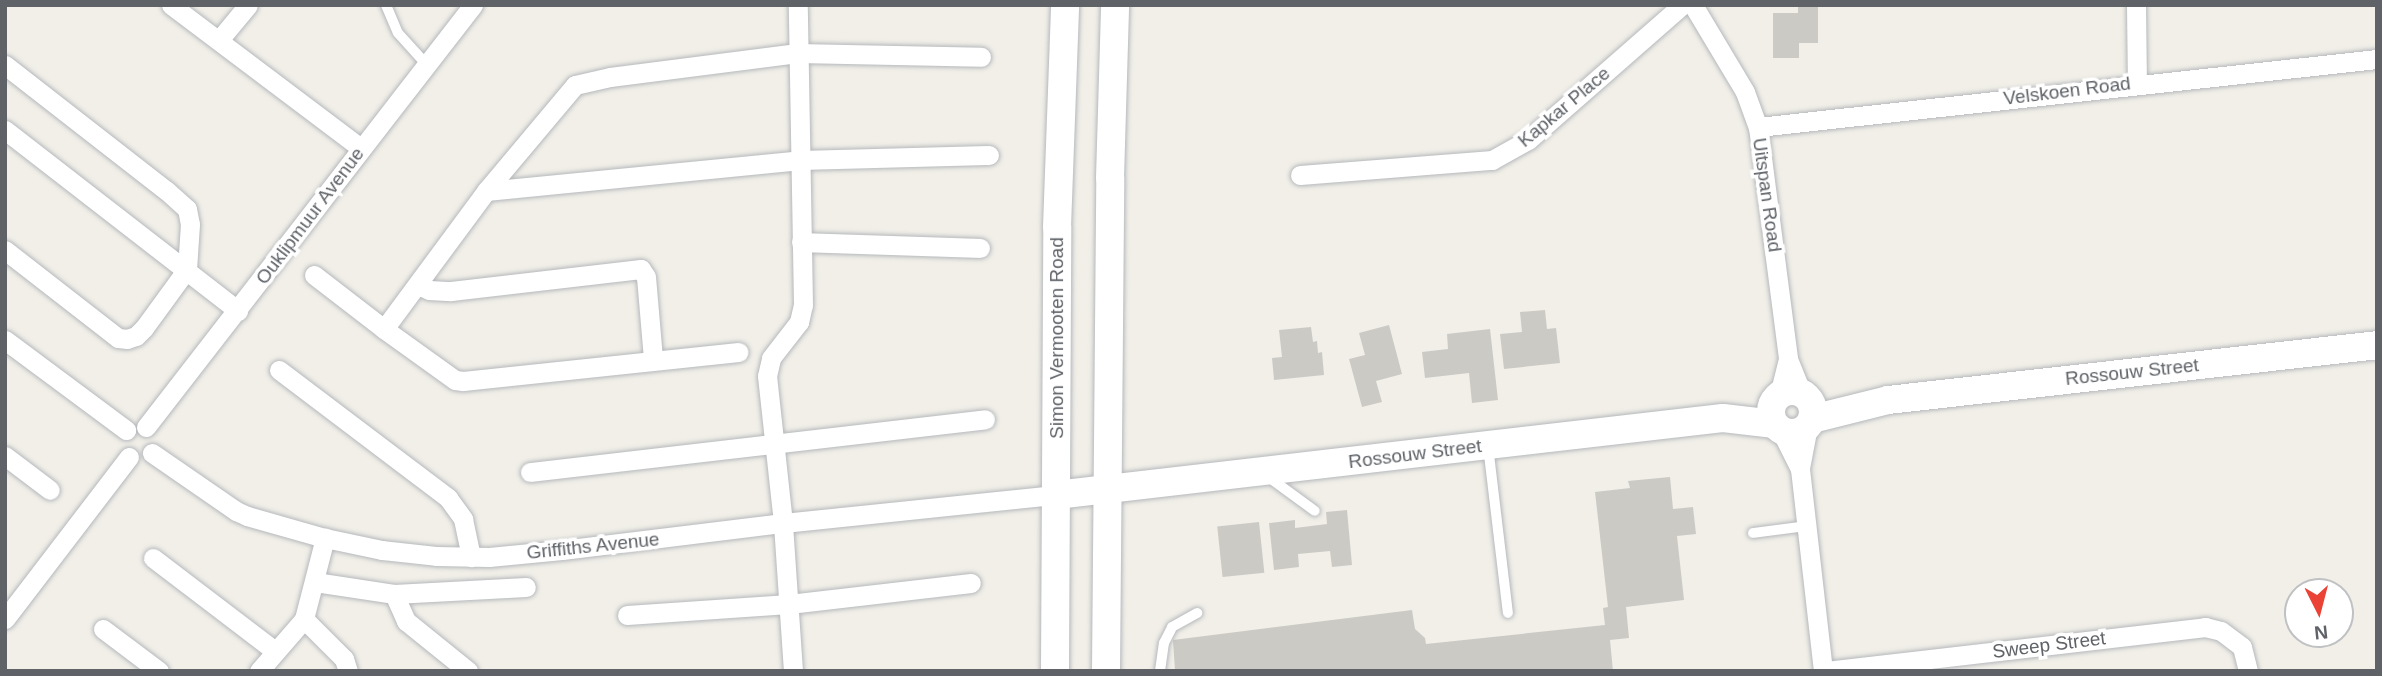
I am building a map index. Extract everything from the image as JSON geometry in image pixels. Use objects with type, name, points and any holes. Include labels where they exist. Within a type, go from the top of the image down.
[{"type":"main road","name":"Simon Vermooten Road","points":[[1055,671],[1057,227],[1065,5]]},
{"type":"main road","points":[[1106,671],[1110,178],[1115,5]]},
{"type":"main road","name":"Rossouw Street","points":[[1056,495],[1723,418],[1797,404],[1888,400],[2377,345]]},
{"type":"main road","points":[[1777,427],[1771,407],[1797,404]]},
{"type":"main road","name":"Rossouw Street","points":[[1723,418],[1777,427]]},
{"type":"street","points":[[172,5],[361,148]]},
{"type":"street","points":[[219,40],[248,5]]},
{"type":"street","name":"Ouklipmuur Avenue","points":[[146,427],[473,5]]},
{"type":"street","points":[[793,671],[783,523],[766,376],[771,358],[799,322],[803,305],[797,53],[799,5]]},
{"type":"street","name":"Kapkar Place","points":[[1300,175],[1477,163],[1500,156],[1528,140],[1682,5]]},
{"type":"street","name":"Uitspan Road","points":[[1693,5],[1745,92],[1758,127],[1788,359],[1797,404],[1800,469],[1824,671]]},
{"type":"street","points":[[2136,5],[2137,83]]},
{"type":"street","points":[[384,329],[486,191],[575,85],[596,79],[797,53],[981,57]]},
{"type":"street","name":"Velskoen Road","points":[[1758,127],[2137,83],[2377,59]]},
{"type":"street","points":[[5,65],[187,209],[190,224],[187,269],[144,328],[136,336],[127,339],[118,338],[5,250]]},
{"type":"street","points":[[5,130],[238,311]]},
{"type":"street","points":[[486,191],[800,160],[989,155]]},
{"type":"street","points":[[801,242],[980,248]]},
{"type":"street","points":[[418,285],[429,290],[451,291],[641,269],[646,277],[653,359]]},
{"type":"street","points":[[314,275],[455,380],[463,382],[653,359],[738,352]]},
{"type":"street","points":[[5,340],[126,430]]},
{"type":"street","points":[[279,370],[448,498],[463,519],[471,556]]},
{"type":"street","points":[[530,472],[985,419]]},
{"type":"street","points":[[132,426],[146,427],[155,438],[152,453],[137,459],[129,457],[121,444],[126,430],[132,426]]},
{"type":"street","name":"Uitspan Road","points":[[1777,427],[1800,469]]},
{"type":"street","name":"Griffiths Avenue","points":[[152,453],[236,511],[325,538],[382,550],[471,556],[562,551],[783,523],[1056,495]]},
{"type":"street","points":[[5,456],[50,490]]},
{"type":"street","points":[[5,619],[129,457]]},
{"type":"street","points":[[259,671],[304,620],[325,538]]},
{"type":"street","points":[[153,558],[275,651]]},
{"type":"street","points":[[315,582],[394,594],[526,587]]},
{"type":"street","points":[[627,615],[789,604],[971,583]]},
{"type":"street","points":[[394,594],[406,621],[468,671]]},
{"type":"street","points":[[304,620],[344,659],[348,671]]},
{"type":"street","name":"Sweep Street","points":[[1824,671],[2205,627],[2221,631],[2242,647],[2248,671]]},
{"type":"street","points":[[103,629],[159,671]]},
{"type":"lane","points":[[386,5],[400,36],[426,64]]},
{"type":"lane","points":[[1488,445],[1508,613]]},
{"type":"lane","points":[[1261,472],[1315,511]]},
{"type":"lane","points":[[1753,533],[1807,526]]},
{"type":"lane","points":[[1160,671],[1164,643],[1172,627],[1197,613]]},
{"type":"building","points":[[1798,5],[1818,5],[1818,43],[1799,43],[1799,58],[1773,58],[1773,13],[1798,13]]},
{"type":"building","points":[[1545,310],[1547,329],[1556,328],[1560,363],[1504,369],[1500,334],[1522,332],[1520,312]]},
{"type":"building","points":[[1389,325],[1402,374],[1376,381],[1382,402],[1362,407],[1349,359],[1365,355],[1359,333]]},
{"type":"building","points":[[1311,327],[1313,342],[1317,341],[1318,353],[1322,352],[1324,375],[1274,380],[1272,358],[1282,357],[1279,330]]},
{"type":"building","points":[[1490,329],[1498,400],[1472,403],[1469,373],[1425,378],[1422,352],[1448,349],[1447,334]]},
{"type":"building","points":[[1670,477],[1673,509],[1693,507],[1696,534],[1677,536],[1684,600],[1626,607],[1629,638],[1610,640],[1613,671],[1175,671],[1173,640],[1412,610],[1415,629],[1425,638],[1426,644],[1605,625],[1603,608],[1608,607],[1595,492],[1630,488],[1628,481]]},
{"type":"building","points":[[1347,510],[1352,565],[1332,567],[1330,551],[1298,554],[1299,567],[1274,570],[1269,523],[1295,520],[1295,528],[1327,524],[1326,512]]},
{"type":"building","points":[[1259,522],[1264,573],[1223,577],[1217,526]]}]
